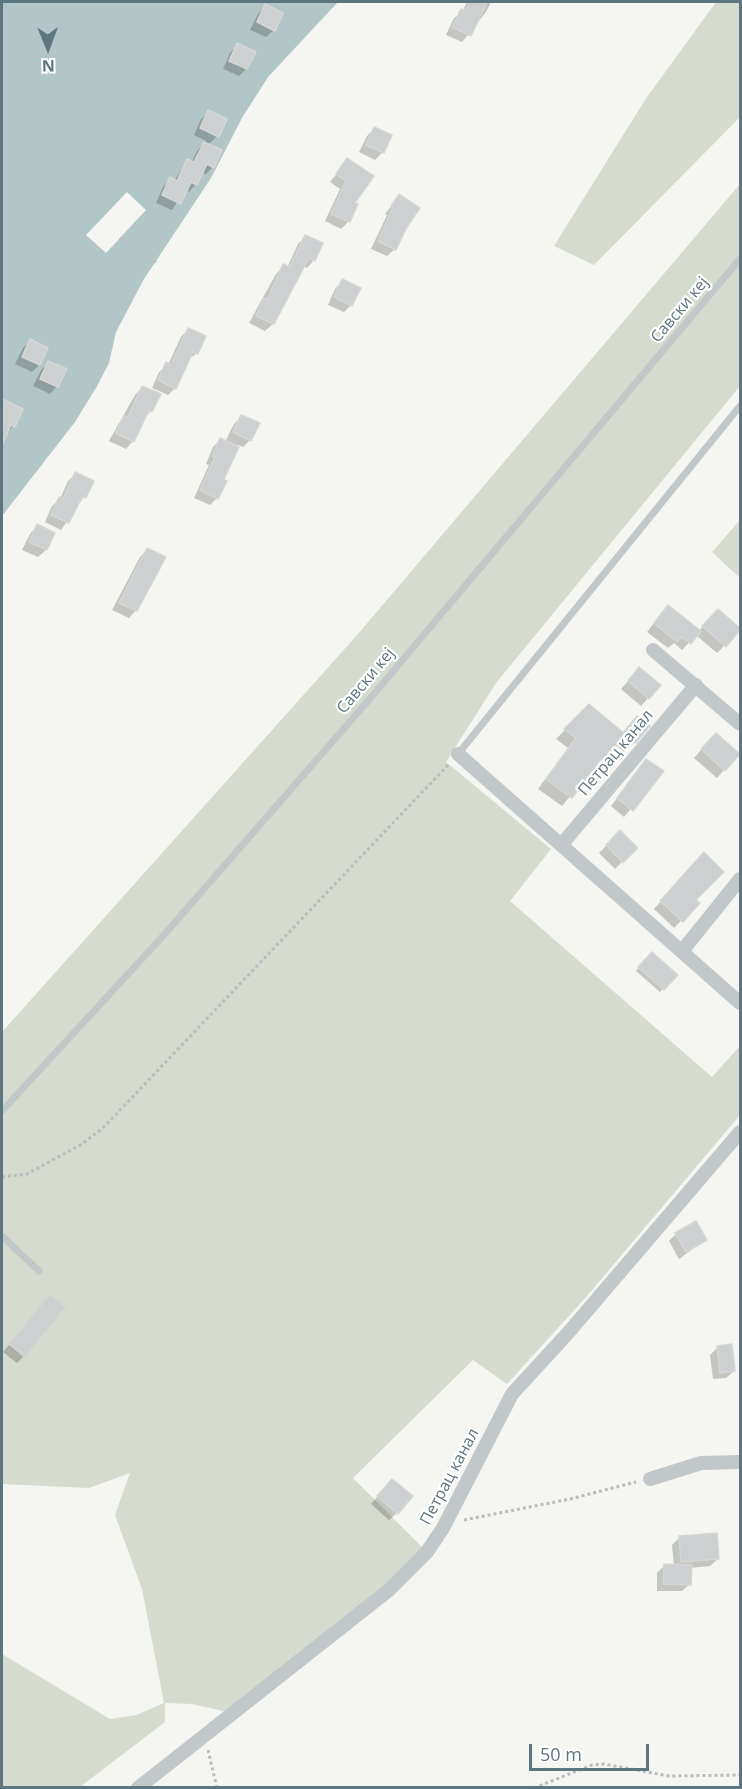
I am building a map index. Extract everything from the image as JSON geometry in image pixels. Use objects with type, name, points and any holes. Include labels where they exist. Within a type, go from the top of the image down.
[{"type":"street","points":[[653,650],[741,724]]},
{"type":"street","name":"Петрац канал","points":[[562,844],[696,685]]},
{"type":"street","points":[[459,754],[741,1003]]},
{"type":"street","points":[[683,950],[741,879]]},
{"type":"street","name":"Петрац канал","points":[[138,1788],[389,1590],[427,1552],[442,1528],[512,1394],[568,1333],[741,1132]]},
{"type":"street","points":[[650,1479],[701,1463],[741,1462]]},
{"type":"lane","name":"Савски кеј","points":[[2,1111],[163,936],[374,694],[741,259]]},
{"type":"lane","points":[[459,754],[741,406]]},
{"type":"lane","points":[[2,1236],[39,1271]]},
{"type":"path","points":[[120,238],[156,262]]},
{"type":"path","points":[[2,1177],[27,1174],[82,1144],[103,1128],[459,754]]},
{"type":"path","points":[[442,1528],[488,1514],[570,1499],[650,1479]]},
{"type":"path","points":[[204,1734],[217,1788]]},
{"type":"path","points":[[534,1788],[592,1765],[604,1764],[669,1776],[741,1775]]},
{"type":"shaded area","points":[[2,2],[338,2],[268,77],[242,118],[211,178],[144,279],[116,332],[109,363],[96,388],[75,422],[2,516]]},
{"type":"shaded area","points":[[716,2],[740,2],[740,117],[594,265],[554,246],[645,100]]},
{"type":"shaded area","points":[[740,184],[740,386],[496,683],[446,762],[551,849],[510,901],[712,1077],[740,1046],[740,1115],[587,1296],[507,1384],[473,1360],[353,1478],[427,1552],[233,1713],[192,1704],[165,1703],[165,1722],[80,1787],[2,1788],[2,1654],[110,1719],[136,1715],[164,1703],[142,1589],[115,1515],[130,1473],[89,1488],[2,1484],[2,1032],[358,634]]},
{"type":"shaded area","points":[[740,520],[740,578],[712,552]]},
{"type":"pier","points":[[127,192],[146,210],[106,253],[86,235]]},
{"type":"building","points":[[470,2],[487,2],[471,36],[452,27],[461,9],[465,11]]},
{"type":"building","points":[[265,4],[283,13],[275,31],[257,22]]},
{"type":"building","points":[[237,43],[256,52],[247,69],[229,61]]},
{"type":"building","points":[[208,110],[227,119],[219,137],[200,128]]},
{"type":"building","points":[[374,127],[392,135],[384,153],[366,145]]},
{"type":"building","points":[[204,142],[222,150],[214,168],[207,164],[197,185],[191,182],[181,204],[162,195],[170,177],[177,181],[187,159],[194,162]]},
{"type":"building","points":[[347,158],[374,176],[355,203],[358,204],[350,222],[331,214],[346,181],[336,174]]},
{"type":"building","points":[[399,194],[420,208],[407,227],[396,250],[378,241],[393,207],[391,206]]},
{"type":"building","points":[[305,235],[323,243],[315,261],[309,258],[274,324],[256,316],[264,298],[267,300],[283,264],[290,267]]},
{"type":"building","points":[[342,279],[361,288],[352,306],[334,297]]},
{"type":"building","points":[[188,328],[206,336],[198,354],[193,352],[176,389],[158,380],[166,362],[171,365]]},
{"type":"building","points":[[30,339],[48,348],[40,365],[22,357]]},
{"type":"building","points":[[48,361],[67,369],[58,387],[40,379]]},
{"type":"building","points":[[142,386],[161,394],[152,412],[149,410],[134,442],[116,433],[124,416],[128,417]]},
{"type":"building","points":[[2,399],[23,409],[15,427],[11,425],[2,445]]},
{"type":"building","points":[[241,415],[260,423],[251,441],[233,432]]},
{"type":"building","points":[[220,438],[239,447],[224,479],[227,481],[218,499],[200,490],[215,457],[212,456]]},
{"type":"building","points":[[75,472],[94,481],[86,498],[82,497],[69,523],[51,515],[59,497],[63,499]]},
{"type":"building","points":[[37,524],[55,533],[47,550],[29,542]]},
{"type":"building","points":[[147,548],[166,557],[137,611],[119,603]]},
{"type":"building","points":[[668,605],[701,631],[691,644],[681,637],[677,642],[654,623]]},
{"type":"building","points":[[718,609],[741,629],[726,647],[702,626]]},
{"type":"building","points":[[639,667],[661,685],[649,699],[628,681]]},
{"type":"building","points":[[589,704],[625,734],[603,760],[601,759],[572,798],[546,779],[576,738],[564,729]]},
{"type":"building","points":[[637,716],[650,726],[636,743],[623,733]]},
{"type":"building","points":[[716,733],[740,754],[725,771],[701,749]]},
{"type":"building","points":[[646,759],[664,771],[633,811],[617,798]]},
{"type":"building","points":[[620,830],[638,848],[623,863],[606,845]]},
{"type":"building","points":[[704,852],[724,872],[696,900],[700,903],[683,922],[660,901]]},
{"type":"building","points":[[652,952],[678,975],[664,990],[638,967]]},
{"type":"building","points":[[696,1221],[707,1240],[686,1252],[675,1233]]},
{"type":"building","points":[[50,1294],[66,1307],[25,1357],[9,1344]]},
{"type":"building","points":[[732,1344],[735,1371],[720,1373],[717,1346]]},
{"type":"building","points":[[392,1479],[413,1496],[398,1514],[377,1496]]},
{"type":"building","points":[[717,1533],[719,1559],[681,1562],[679,1536]]},
{"type":"building","points":[[664,1564],[692,1565],[691,1585],[663,1584]]}]
